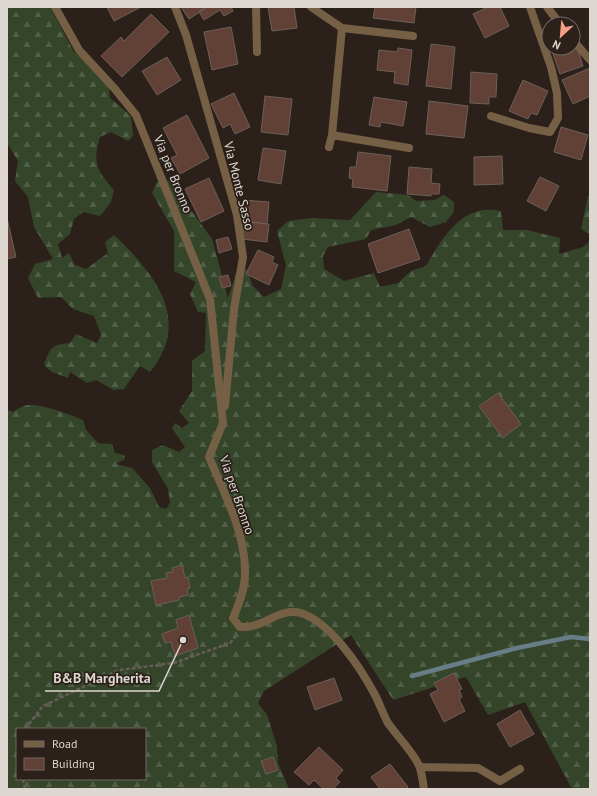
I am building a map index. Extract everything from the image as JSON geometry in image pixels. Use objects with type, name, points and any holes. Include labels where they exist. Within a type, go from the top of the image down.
[{"type":"street","name":"Via per Bronno","points":[[55,7],[79,50],[114,88],[136,115],[210,299],[223,424],[209,457],[233,515],[242,547],[245,574],[241,598],[233,618],[240,627]]},
{"type":"street","name":"Via Monte Sasso","points":[[175,7],[186,36],[237,215],[243,257],[234,309],[223,424]]},
{"type":"street","points":[[256,7],[257,52]]},
{"type":"street","points":[[311,7],[342,28],[413,36]]},
{"type":"street","points":[[491,116],[529,128],[550,132],[558,118],[557,93],[551,67],[530,7]]},
{"type":"street","points":[[547,7],[554,16]]},
{"type":"street","points":[[329,147],[332,135],[342,28]]},
{"type":"street","points":[[581,49],[590,60]]},
{"type":"street","points":[[332,135],[409,148]]},
{"type":"street","points":[[240,627],[251,628],[286,612],[295,612],[314,618],[322,625],[355,662],[374,693],[388,722],[420,767],[424,789]]},
{"type":"street","points":[[420,767],[478,768],[500,782],[520,769]]},
{"type":"path","points":[[26,728],[43,706],[73,691],[119,670],[174,663],[230,643],[240,627]]},
{"type":"green space","points":[[7,7],[50,7],[74,52],[120,88],[109,90],[110,98],[131,116],[133,136],[128,141],[111,132],[100,137],[96,154],[96,160],[100,172],[114,190],[111,202],[100,216],[83,212],[74,219],[70,234],[58,244],[62,258],[69,253],[75,265],[86,269],[108,253],[105,242],[114,235],[143,265],[163,298],[168,316],[168,334],[162,353],[150,372],[140,366],[124,389],[114,390],[96,380],[87,383],[70,372],[68,378],[52,372],[44,365],[52,348],[70,343],[76,334],[97,343],[101,335],[94,316],[73,309],[61,297],[38,298],[28,278],[35,264],[53,259],[34,227],[28,197],[15,181],[18,161],[7,143]]},
{"type":"green space","points":[[169,180],[212,239],[228,298],[236,274],[247,269],[252,285],[264,297],[281,289],[286,266],[277,231],[288,221],[311,218],[350,220],[376,192],[408,195],[416,201],[434,200],[444,195],[454,202],[454,212],[446,222],[430,227],[411,217],[396,225],[371,230],[366,239],[328,247],[323,256],[324,269],[344,281],[374,273],[380,287],[398,283],[411,271],[426,266],[439,244],[455,225],[465,217],[475,212],[487,210],[501,211],[503,230],[527,230],[560,238],[559,254],[583,247],[590,241],[590,789],[572,789],[525,702],[488,715],[466,677],[393,700],[351,635],[264,691],[258,703],[267,715],[277,746],[278,763],[289,789],[7,789],[7,410],[13,412],[24,406],[37,405],[54,409],[83,420],[86,430],[98,443],[112,444],[115,453],[124,455],[125,459],[116,464],[132,468],[150,488],[159,507],[166,509],[170,503],[168,489],[152,462],[152,450],[163,445],[179,452],[185,447],[172,428],[175,423],[182,428],[189,423],[179,411],[192,391],[192,361],[205,351],[206,313],[198,312],[190,294],[196,282],[174,271],[174,231],[152,193],[157,182]]},
{"type":"green space","points":[[588,196],[590,196],[590,234],[581,229]]},
{"type":"building","points":[[107,7],[141,7],[114,21]]},
{"type":"building","points":[[181,7],[205,7],[206,8],[189,19]]},
{"type":"building","points":[[205,7],[231,7],[233,11],[224,16],[220,10],[204,20],[199,12]]},
{"type":"building","points":[[268,7],[294,7],[297,28],[272,31]]},
{"type":"building","points":[[375,7],[416,7],[414,23],[373,18]]},
{"type":"building","points":[[488,7],[500,7],[509,26],[485,38],[473,14]]},
{"type":"building","points":[[151,14],[169,32],[122,77],[101,56],[121,37],[124,41]]},
{"type":"building","points":[[231,27],[238,64],[212,70],[204,32]]},
{"type":"building","points":[[431,44],[455,47],[451,89],[426,86]]},
{"type":"building","points":[[398,48],[412,50],[408,85],[394,83],[395,72],[377,70],[379,50],[397,52]]},
{"type":"building","points":[[554,56],[580,56],[583,66],[560,74]]},
{"type":"building","points":[[167,57],[181,80],[157,95],[142,71]]},
{"type":"building","points":[[590,68],[590,96],[573,104],[562,80]]},
{"type":"building","points":[[471,72],[497,74],[496,97],[489,97],[489,104],[470,103]]},
{"type":"building","points":[[523,80],[548,91],[537,115],[531,113],[528,119],[509,111]]},
{"type":"building","points":[[234,93],[250,127],[235,134],[230,124],[223,128],[211,104]]},
{"type":"building","points":[[265,96],[292,99],[288,135],[261,132]]},
{"type":"building","points":[[374,97],[407,102],[403,126],[381,122],[380,127],[369,125]]},
{"type":"building","points":[[429,101],[468,106],[464,138],[426,134]]},
{"type":"building","points":[[187,115],[209,158],[180,174],[171,158],[177,155],[163,128]]},
{"type":"building","points":[[561,127],[588,135],[581,160],[554,152]]},
{"type":"building","points":[[263,148],[286,151],[281,184],[258,180]]},
{"type":"building","points":[[358,152],[391,156],[387,191],[352,187],[353,179],[349,178],[350,167],[356,167]]},
{"type":"building","points":[[502,156],[503,184],[474,185],[474,157]]},
{"type":"building","points":[[409,167],[432,169],[431,183],[440,184],[439,194],[431,194],[431,196],[407,194]]},
{"type":"building","points":[[540,177],[559,186],[546,211],[527,201]]},
{"type":"building","points":[[209,178],[224,211],[201,222],[185,189]]},
{"type":"building","points":[[243,200],[269,202],[267,224],[241,221]]},
{"type":"building","points":[[7,218],[16,257],[7,259]]},
{"type":"building","points":[[244,221],[269,224],[267,242],[242,239]]},
{"type":"building","points":[[409,229],[420,259],[378,273],[368,244]]},
{"type":"building","points":[[228,237],[232,249],[219,253],[216,240]]},
{"type":"building","points":[[258,250],[274,257],[272,262],[278,265],[269,285],[246,274]]},
{"type":"building","points":[[228,275],[231,286],[222,288],[219,277]]},
{"type":"building","points":[[498,393],[521,424],[503,438],[479,406]]},
{"type":"building","points":[[182,565],[185,578],[188,577],[190,588],[187,589],[188,595],[179,597],[179,600],[156,605],[151,581],[167,578],[166,573],[173,572],[172,568]]},
{"type":"building","points":[[189,615],[198,648],[175,656],[171,642],[165,643],[162,634],[178,628],[176,620]]},
{"type":"building","points":[[454,673],[462,689],[459,690],[462,697],[459,699],[465,711],[444,722],[430,694],[438,690],[434,683]]},
{"type":"building","points":[[334,678],[342,700],[315,710],[307,687]]},
{"type":"building","points":[[520,710],[534,734],[510,747],[497,724]]},
{"type":"building","points":[[319,747],[343,770],[336,778],[340,782],[333,789],[324,789],[314,780],[309,785],[294,772]]},
{"type":"building","points":[[273,757],[278,770],[266,774],[261,761]]},
{"type":"building","points":[[390,764],[408,787],[405,789],[380,789],[371,777]]},
{"type":"waterway","points":[[412,676],[517,648],[571,637],[590,639]]},
{"type":"place","name":"B&B Margherita","points":[[183,640]]}]
